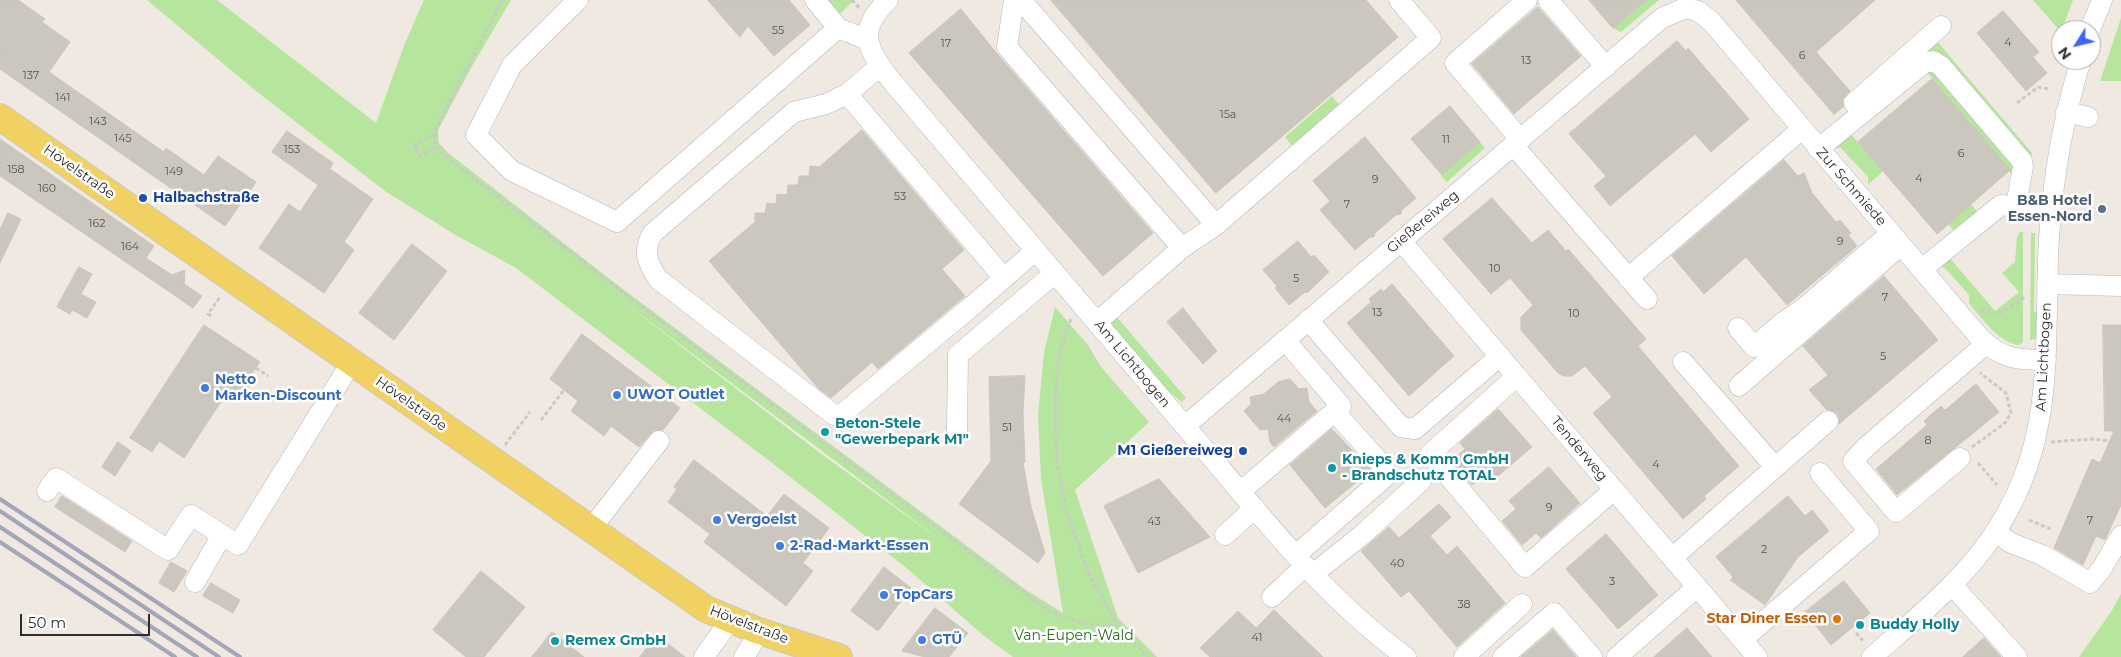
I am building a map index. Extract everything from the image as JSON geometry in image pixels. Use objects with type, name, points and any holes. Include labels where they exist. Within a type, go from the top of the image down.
[{"type":"main road","name":"Hövelstraße","points":[[0,117],[706,609],[760,631],[840,657]]},
{"type":"street","points":[[578,0],[512,64],[476,135],[512,171],[617,222],[838,28]]},
{"type":"street","points":[[815,0],[838,28],[874,54]]},
{"type":"street","points":[[888,0],[871,20],[874,54],[847,94],[826,104],[794,112],[653,233],[645,251],[650,268],[658,279],[834,415],[841,414],[1035,251]]},
{"type":"street","points":[[1014,0],[1007,47],[1182,248]]},
{"type":"street","points":[[1021,0],[1216,225]]},
{"type":"street","points":[[1097,322],[1182,248],[1216,225],[1431,38],[1398,0]]},
{"type":"street","points":[[1527,0],[1455,63],[1517,142],[1647,299]]},
{"type":"street","points":[[1548,0],[1606,67]]},
{"type":"street","points":[[2094,20],[2102,0]]},
{"type":"street","name":"Zur Schmiede","points":[[1662,18],[1690,3],[1710,21],[1986,344],[2001,354],[2015,360],[2046,360]]},
{"type":"street","name":"Gießereiweg","points":[[1185,426],[1662,18]]},
{"type":"street","points":[[1628,278],[1810,139],[1941,26]]},
{"type":"street","name":"Am Lichtbogen","points":[[874,54],[1035,251],[1240,492],[1336,598],[1404,656]]},
{"type":"street","points":[[1810,139],[1924,63],[1933,61],[1941,66],[2022,161],[2023,167],[2016,206]]},
{"type":"street","name":"Am Lichtbogen","points":[[1872,657],[1952,585],[1974,562],[2014,500],[2036,443],[2043,408],[2047,284],[2056,163],[2066,112],[2078,70]]},
{"type":"street","points":[[847,94],[1004,278]]},
{"type":"street","points":[[2066,112],[2088,117]]},
{"type":"street","points":[[1922,269],[2001,205],[2051,211]]},
{"type":"street","points":[[1738,328],[1754,348],[1782,323],[1896,239]]},
{"type":"street","points":[[1739,386],[1896,239]]},
{"type":"street","name":"Tenderweg","points":[[1401,241],[1697,587],[1746,650]]},
{"type":"street","points":[[957,432],[958,355],[1055,273]]},
{"type":"street","points":[[2047,284],[2121,286]]},
{"type":"street","points":[[1308,320],[1401,427],[1415,429],[1500,356]]},
{"type":"street","points":[[1240,492],[1341,406],[1285,340]]},
{"type":"street","points":[[1960,458],[1896,512],[1853,461],[1866,447],[1986,344]]},
{"type":"street","points":[[1683,362],[1775,467]]},
{"type":"street","points":[[48,491],[56,478],[168,550],[191,514],[238,545],[352,363]]},
{"type":"street","points":[[1517,376],[1430,454],[1525,567],[1614,490]]},
{"type":"street","points":[[1272,597],[1305,565],[1385,477],[1384,467],[1342,420]]},
{"type":"street","points":[[1672,558],[1828,420]]},
{"type":"street","points":[[591,529],[659,441]]},
{"type":"street","points":[[1746,650],[1869,531],[1820,473]]},
{"type":"street","points":[[1305,565],[1362,535],[1421,481]]},
{"type":"street","points":[[1225,535],[1255,508]]},
{"type":"street","points":[[1995,532],[2011,543],[2042,555],[2090,583],[2102,568],[2121,536]]},
{"type":"street","points":[[194,582],[222,535]]},
{"type":"street","points":[[1952,585],[2017,657]]},
{"type":"street","points":[[1617,657],[1697,587]]},
{"type":"street","points":[[1464,657],[1522,604]]},
{"type":"street","points":[[1503,657],[1554,613],[1592,657]]},
{"type":"street","points":[[704,657],[730,620]]},
{"type":"street","points":[[744,657],[760,631]]},
{"type":"street","points":[[1452,657],[1459,657]]},
{"type":"path","points":[[2017,103],[2038,87],[2049,89]]},
{"type":"path","points":[[434,135],[415,144],[419,156],[437,148]]},
{"type":"path","points":[[1977,305],[1996,315],[2015,306],[2026,296]]},
{"type":"path","points":[[1071,318],[1060,351],[1056,385],[1055,428],[1058,469],[1067,513],[1089,574],[1117,624]]},
{"type":"path","points":[[1960,458],[2005,422],[2011,413],[2006,393],[1983,376],[1969,359]]},
{"type":"path","points":[[256,368],[268,376]]},
{"type":"path","points":[[541,420],[564,390]]},
{"type":"path","points":[[512,436],[530,412]]},
{"type":"path","points":[[2036,443],[2093,439],[2109,441]]},
{"type":"path","points":[[2029,520],[2053,530]]},
{"type":"path","points":[[1856,633],[1862,639]]},
{"type":"green space","name":"Van-Eupen-Wald","points":[[147,0],[217,0],[376,123],[405,43],[424,0],[511,0],[471,68],[438,130],[439,143],[447,152],[620,287],[1026,590],[1063,613],[1041,479],[1038,415],[1044,353],[1055,307],[1088,345],[1101,367],[1149,422],[1075,490],[1118,618],[1157,657],[1013,657],[984,636],[909,570],[780,469],[516,268],[454,234],[385,191],[256,91]],"holes":[[[609,291],[947,545],[820,453]]]},
{"type":"green space","points":[[828,0],[854,0],[840,14]]},
{"type":"green space","points":[[1647,0],[1659,0],[1621,32],[1613,28]]},
{"type":"green space","points":[[2033,0],[2073,0],[2066,20],[2051,21]]},
{"type":"green space","points":[[2121,18],[2121,81],[2100,81]]},
{"type":"green space","points":[[1936,40],[2032,153],[2028,177],[1922,57]]},
{"type":"green space","points":[[1930,65],[2014,158],[2016,180],[1923,67]]},
{"type":"green space","points":[[1332,96],[1340,106],[1292,146],[1285,137]]},
{"type":"green space","points":[[1848,131],[1883,171],[1868,185],[1868,177],[1841,148],[1836,148]]},
{"type":"green space","points":[[1480,142],[1485,148],[1447,182],[1441,176]]},
{"type":"green space","points":[[1971,204],[1977,212],[1954,231],[1948,224]]},
{"type":"green space","points":[[2020,232],[2023,232],[2023,342],[2019,345],[2004,339],[1991,328],[1969,303],[1969,295],[1946,269],[1940,266],[1949,257],[1995,311],[2019,292],[2002,273],[2015,262],[2017,237]]},
{"type":"green space","points":[[2031,233],[2035,233],[2034,311],[2040,313],[2039,331],[2036,339],[2030,340]]},
{"type":"green space","points":[[1116,316],[1186,398],[1182,402],[1169,392],[1110,323]]},
{"type":"green space","points":[[2121,594],[2121,657],[2079,657],[2111,612]]},
{"type":"building","points":[[0,0],[18,0],[45,19],[42,22],[70,42],[49,72],[164,152],[166,148],[204,175],[218,156],[256,182],[225,226],[0,69]]},
{"type":"building","points":[[708,0],[789,0],[810,25],[774,56],[748,26],[740,37]]},
{"type":"building","points":[[1051,0],[1366,0],[1398,37],[1216,193]]},
{"type":"building","points":[[1589,0],[1647,0],[1613,28]]},
{"type":"building","points":[[1736,0],[1875,0],[1816,52],[1850,91],[1843,99],[1843,107],[1834,114]]},
{"type":"building","points":[[1538,7],[1581,56],[1514,114],[1472,64]]},
{"type":"building","points":[[961,9],[998,55],[1153,233],[1103,276],[909,53]]},
{"type":"building","points":[[2003,11],[2039,52],[2033,57],[2047,73],[2026,91],[1977,33]]},
{"type":"building","points":[[1677,41],[1686,51],[1688,48],[1749,119],[1711,152],[1695,134],[1610,206],[1594,186],[1606,176],[1569,134]]},
{"type":"building","points":[[1932,79],[2010,170],[1937,234],[1858,142]]},
{"type":"building","points":[[1450,106],[1480,142],[1442,175],[1411,139]]},
{"type":"building","points":[[862,130],[964,250],[942,269],[965,296],[878,369],[872,362],[831,398],[818,388],[709,261],[755,222],[755,213],[765,213],[767,203],[776,204],[777,194],[787,195],[788,185],[798,185],[799,176],[809,176],[810,166],[819,167]]},
{"type":"building","points":[[287,131],[333,163],[330,169],[373,199],[344,242],[354,250],[324,293],[259,248],[289,204],[300,212],[318,185],[272,152]]},
{"type":"building","points":[[1365,137],[1416,198],[1402,210],[1401,214],[1396,215],[1375,233],[1374,237],[1370,237],[1355,250],[1320,210],[1330,201],[1313,181]]},
{"type":"building","points":[[0,139],[154,246],[146,258],[172,275],[185,270],[184,284],[202,296],[193,308],[0,176]]},
{"type":"building","points":[[1784,160],[1798,176],[1804,173],[1812,193],[1836,222],[1840,220],[1851,233],[1848,235],[1857,246],[1787,305],[1746,257],[1704,294],[1672,256]]},
{"type":"building","points":[[1492,198],[1532,243],[1548,230],[1566,251],[1568,249],[1646,339],[1638,346],[1739,466],[1704,496],[1706,499],[1683,519],[1593,413],[1612,397],[1585,366],[1572,376],[1564,376],[1558,373],[1521,330],[1521,317],[1533,305],[1510,278],[1491,294],[1443,239]]},
{"type":"building","points":[[8,213],[21,219],[0,263],[0,230]]},
{"type":"building","points":[[1298,241],[1311,257],[1314,255],[1329,272],[1307,293],[1305,292],[1289,305],[1275,288],[1277,286],[1263,270]]},
{"type":"building","points":[[412,244],[447,271],[394,340],[359,313]]},
{"type":"building","points":[[79,267],[92,274],[81,294],[96,302],[87,318],[72,310],[70,314],[57,307]]},
{"type":"building","points":[[1884,276],[1938,340],[1839,424],[1837,413],[1826,409],[1809,390],[1828,375],[1803,346]]},
{"type":"building","points":[[1392,284],[1454,356],[1409,396],[1347,323],[1371,302],[1369,299],[1381,289],[1383,292]]},
{"type":"building","points":[[1183,308],[1217,351],[1203,364],[1167,322]]},
{"type":"building","name":"Netto Marken-Discount","points":[[204,325],[260,362],[250,376],[251,383],[239,402],[226,394],[184,458],[159,441],[152,452],[130,438]]},
{"type":"building","points":[[2103,325],[2121,325],[2121,505],[2105,540],[2096,536],[2083,565],[2054,548],[2092,459],[2100,463],[2114,431],[2105,431]]},
{"type":"building","name":"UWOT Outlet","points":[[582,334],[680,408],[663,430],[654,430],[639,447],[611,426],[604,436],[571,411],[578,401],[550,379]]},
{"type":"building","points":[[1025,376],[1023,414],[1025,462],[1023,463],[1031,507],[1045,553],[1038,563],[959,504],[991,461],[989,377]]},
{"type":"building","points":[[1290,379],[1299,389],[1307,388],[1309,402],[1317,411],[1274,447],[1270,442],[1268,429],[1260,430],[1244,411],[1251,404],[1250,397],[1264,394],[1278,382]]},
{"type":"building","points":[[1976,384],[1999,412],[1897,495],[1876,469],[1927,425],[1924,421],[1941,406],[1945,410]]},
{"type":"building","points":[[1498,409],[1532,447],[1492,481],[1486,474],[1472,485],[1451,461],[1465,449],[1460,443]]},
{"type":"building","name":"Knieps & Komm GmbH - Brandschutz TOTAL","points":[[1332,429],[1371,470],[1325,508],[1290,465]]},
{"type":"building","points":[[118,442],[131,451],[115,476],[102,467]]},
{"type":"building","points":[[694,460],[767,516],[784,494],[829,528],[803,563],[813,571],[786,606],[704,542],[710,534],[668,502],[677,489],[674,487]]},
{"type":"building","points":[[1549,467],[1580,503],[1541,538],[1536,533],[1522,545],[1502,521],[1516,509],[1509,501]]},
{"type":"building","points":[[1159,479],[1210,537],[1138,573],[1104,506]]},
{"type":"building","points":[[62,496],[132,541],[125,552],[55,507]]},
{"type":"building","points":[[1788,496],[1805,516],[1812,510],[1829,531],[1798,557],[1765,605],[1730,580],[1733,577],[1716,557]]},
{"type":"building","points":[[1439,504],[1451,517],[1430,536],[1447,555],[1457,546],[1505,603],[1457,647],[1409,591],[1401,597],[1361,551],[1389,527],[1399,538]]},
{"type":"building","points":[[1606,534],[1658,595],[1618,629],[1566,569]]},
{"type":"building","points":[[171,562],[187,571],[174,592],[159,583]]},
{"type":"building","name":"TopCars","points":[[884,567],[911,588],[878,631],[851,611]]},
{"type":"building","points":[[481,571],[525,607],[484,657],[466,657],[433,630]]},
{"type":"building","name":"Star Diner Essen","points":[[1844,581],[1870,613],[1831,645],[1805,612]]},
{"type":"building","points":[[211,583],[240,600],[233,613],[203,596]]},
{"type":"building","points":[[935,608],[968,633],[949,657],[925,657],[902,651]]},
{"type":"building","points":[[1274,610],[1323,657],[1210,657],[1200,648],[1238,611],[1256,628]]},
{"type":"building","points":[[1687,628],[1712,657],[1654,657]]},
{"type":"building","points":[[1553,630],[1576,657],[1521,657]]},
{"type":"building","name":"Remex GmbH","points":[[552,632],[584,657],[532,657]]},
{"type":"building","points":[[657,635],[685,657],[640,657]]},
{"type":"building","points":[[1984,638],[2001,657],[1963,657]]},
{"type":"railway","points":[[0,499],[240,657]]},
{"type":"railway","points":[[0,511],[219,657]]},
{"type":"railway","points":[[0,527],[197,657]]},
{"type":"railway","points":[[0,542],[175,657]]},
{"type":"place","name":"Halbachstraße","points":[[143,198]]},
{"type":"place","name":"B&B Hotel Essen-Nord","points":[[2102,209]]},
{"type":"place","name":"Netto Marken-Discount","points":[[205,388]]},
{"type":"place","name":"UWOT Outlet","points":[[617,395]]},
{"type":"place","name":"Beton-Stele \"Gewerbepark M1\"","points":[[825,432]]},
{"type":"place","name":"M1 Gießereiweg","points":[[1243,451]]},
{"type":"place","name":"Knieps & Komm GmbH - Brandschutz TOTAL","points":[[1332,468]]},
{"type":"place","name":"Vergoelst","points":[[717,520]]},
{"type":"place","name":"2-Rad-Markt-Essen","points":[[780,546]]},
{"type":"place","name":"TopCars","points":[[884,595]]},
{"type":"place","name":"Star Diner Essen","points":[[1837,619]]},
{"type":"place","name":"Buddy Holly","points":[[1860,625]]},
{"type":"place","name":"GTÜ","points":[[922,640]]},
{"type":"place","name":"Remex GmbH","points":[[555,641]]}]
